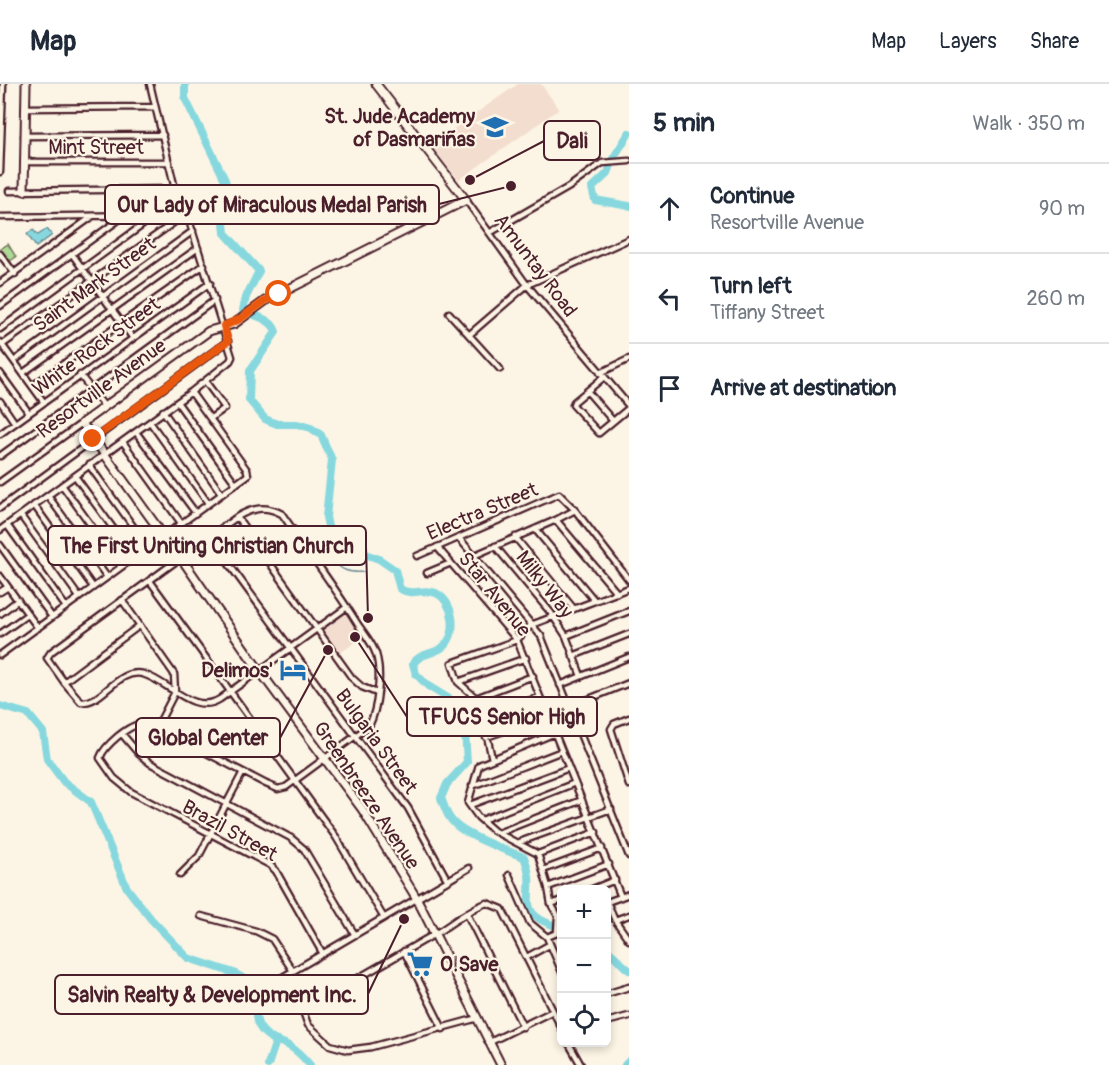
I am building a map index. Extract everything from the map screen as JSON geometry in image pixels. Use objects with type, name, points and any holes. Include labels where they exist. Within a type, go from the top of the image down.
[{"type":"street","points":[[0,172],[0,113],[3,84]]},
{"type":"street","points":[[24,191],[26,84]]},
{"type":"street","points":[[9,191],[175,189],[150,84]]},
{"type":"street","name":"Amuntay Road","points":[[376,84],[491,232],[527,285],[629,407]]},
{"type":"street","points":[[25,108],[155,107]]},
{"type":"street","points":[[24,136],[163,135]]},
{"type":"street","points":[[491,232],[569,187],[602,163],[629,160]]},
{"type":"street","name":"Mint Street","points":[[24,162],[169,162]]},
{"type":"street","name":"Resortville Avenue","points":[[0,482],[204,334],[240,319],[265,301],[466,200]]},
{"type":"street","points":[[0,283],[94,215]]},
{"type":"street","points":[[0,217],[155,215],[184,216],[189,219],[224,326],[232,359],[191,392],[0,530]]},
{"type":"street","points":[[0,329],[155,215]]},
{"type":"street","points":[[0,306],[125,216]]},
{"type":"street","points":[[43,401],[1,344],[92,283],[184,216]]},
{"type":"street","name":"Saint Mark Street","points":[[14,361],[192,231]]},
{"type":"street","points":[[469,335],[527,285],[629,239]]},
{"type":"street","points":[[23,373],[198,248]]},
{"type":"street","points":[[0,254],[15,274]]},
{"type":"street","points":[[72,254],[132,337]]},
{"type":"street","points":[[32,386],[204,265]]},
{"type":"street","name":"White Rock Street","points":[[1,432],[210,283]]},
{"type":"street","points":[[0,456],[215,300]]},
{"type":"street","points":[[449,313],[500,369]]},
{"type":"street","points":[[0,508],[228,341]]},
{"type":"street","points":[[629,359],[602,375],[573,405],[598,433],[629,407]]},
{"type":"street","points":[[0,373],[29,413]]},
{"type":"street","points":[[80,375],[104,406]]},
{"type":"street","points":[[205,381],[225,408],[211,418]]},
{"type":"street","points":[[586,391],[613,422]]},
{"type":"street","points":[[0,655],[248,473],[191,392]]},
{"type":"street","points":[[0,401],[15,423]]},
{"type":"street","points":[[177,402],[236,484]]},
{"type":"street","points":[[164,411],[221,494]]},
{"type":"street","points":[[150,422],[208,503]]},
{"type":"street","name":"Greenbreeze Avenue","points":[[82,423],[163,534],[171,551],[180,558],[362,809],[417,899],[501,1065]]},
{"type":"street","points":[[136,432],[195,512]]},
{"type":"street","points":[[123,442],[181,523]]},
{"type":"street","points":[[89,465],[148,547]]},
{"type":"street","points":[[75,476],[134,557]]},
{"type":"street","points":[[62,485],[121,567]]},
{"type":"street","name":"Electra Street","points":[[417,556],[559,494],[575,510]]},
{"type":"street","points":[[48,496],[107,577]]},
{"type":"street","points":[[34,505],[93,587]]},
{"type":"street","points":[[347,607],[215,702],[209,704],[192,701],[144,674],[132,674],[116,681],[90,701],[78,700],[48,661],[48,655],[237,517],[254,508],[268,508],[282,514],[347,607],[367,636],[376,656],[378,700],[369,726],[296,781],[279,789],[157,727],[144,723],[138,724],[122,734],[150,763],[284,833],[304,849],[355,935]]},
{"type":"street","points":[[473,556],[575,510],[629,580]]},
{"type":"street","points":[[21,516],[80,597]]},
{"type":"street","points":[[237,517],[356,682],[377,693]]},
{"type":"street","points":[[556,520],[617,593]]},
{"type":"street","points":[[7,525],[66,607]]},
{"type":"street","points":[[535,529],[595,601]]},
{"type":"street","name":"Bulgaria Street","points":[[209,537],[408,808],[448,881]]},
{"type":"street","points":[[515,537],[573,609]]},
{"type":"street","points":[[459,538],[541,636],[629,856]]},
{"type":"street","points":[[0,544],[52,617]]},
{"type":"street","name":"Milky Way","points":[[495,546],[554,617],[566,636],[581,676]]},
{"type":"street","name":"Star Avenue","points":[[437,547],[517,640],[621,897]]},
{"type":"street","points":[[427,573],[451,563]]},
{"type":"street","points":[[0,576],[38,628]]},
{"type":"street","points":[[150,581],[336,837],[384,918]]},
{"type":"street","points":[[0,592],[8,587]]},
{"type":"street","points":[[492,759],[483,716],[476,698],[458,682],[452,663],[517,640],[531,625],[629,588]]},
{"type":"street","points":[[0,614],[18,600]]},
{"type":"street","points":[[122,600],[174,674],[175,692],[157,727]]},
{"type":"street","points":[[566,636],[629,610]]},
{"type":"street","points":[[0,634],[28,614]]},
{"type":"street","points":[[64,682],[140,626]]},
{"type":"street","points":[[573,656],[629,634]]},
{"type":"street","points":[[560,684],[629,657]]},
{"type":"street","points":[[458,682],[526,658]]},
{"type":"street","points":[[476,698],[533,676]]},
{"type":"street","points":[[569,706],[629,683]]},
{"type":"street","points":[[483,716],[540,697]]},
{"type":"street","points":[[486,737],[548,716]]},
{"type":"street","points":[[629,718],[614,724],[611,729],[629,785]]},
{"type":"street","points":[[557,913],[551,904],[538,854],[498,833],[482,820],[468,803],[479,765],[555,733],[576,727]]},
{"type":"street","name":"Brazil Street","points":[[122,734],[101,754],[101,762],[106,768],[131,792],[209,835],[270,865],[276,871],[323,954]]},
{"type":"street","points":[[472,786],[562,751]]},
{"type":"street","points":[[470,806],[569,768]]},
{"type":"street","points":[[180,875],[199,856],[243,771]]},
{"type":"street","points":[[482,820],[575,783]]},
{"type":"street","points":[[498,833],[582,800]]},
{"type":"street","points":[[517,843],[611,809]]},
{"type":"street","points":[[538,854],[596,832]]},
{"type":"street","points":[[543,870],[602,848]]},
{"type":"street","points":[[548,887],[609,864]]},
{"type":"street","points":[[276,981],[469,868]]},
{"type":"street","points":[[509,875],[530,923],[547,937],[557,963]]},
{"type":"street","points":[[602,885],[615,880]]},
{"type":"street","points":[[611,900],[629,894]]},
{"type":"street","points":[[551,904],[557,902]]},
{"type":"street","points":[[478,1018],[371,1047],[348,1050],[330,1045],[306,1021],[304,1014],[309,1006],[435,934],[474,908],[487,903],[502,909],[557,1020]]},
{"type":"street","points":[[611,912],[628,936]]},
{"type":"street","points":[[467,914],[523,1027]]},
{"type":"street","points":[[615,920],[629,915]]},
{"type":"street","points":[[201,916],[256,931],[272,939],[293,971]]},
{"type":"street","points":[[547,937],[557,931]]},
{"type":"street","points":[[527,957],[549,945]]},
{"type":"street","points":[[404,951],[443,1029]]},
{"type":"street","points":[[609,993],[629,987]]},
{"type":"street","points":[[490,1042],[553,1011]]},
{"type":"street","points":[[611,1021],[629,1016]]},
{"type":"street","points":[[571,1047],[580,1065]]},
{"type":"shaded area","name":"St. Jude Academy of Dasmariñas","points":[[518,84],[541,84],[559,109],[459,180],[430,145]]},
{"type":"shaded area","points":[[346,610],[364,637],[338,654],[320,627]]},
{"type":"green space","points":[[8,244],[16,257],[7,263],[0,249]]},
{"type":"water","points":[[47,229],[52,235],[36,247],[27,234],[33,230],[38,235]]},
{"type":"waterway","points":[[185,84],[185,98],[225,180],[231,202],[231,209],[224,224],[225,233],[259,271],[246,297],[243,310],[267,321],[276,332],[250,371],[249,400],[265,419],[277,424],[297,424],[311,428],[321,435],[332,460],[326,517],[330,536],[338,544],[379,559],[395,570],[400,589],[410,592],[431,591],[447,603],[453,625],[449,640],[440,649],[420,657],[413,664],[416,674],[428,686],[459,705],[464,716],[467,762],[447,784],[441,798],[446,812],[460,828],[488,843],[524,857],[528,871],[530,909],[535,916],[557,926]]},
{"type":"waterway","points":[[629,133],[614,157],[608,173],[592,188],[595,200],[629,206]]},
{"type":"waterway","points":[[334,540],[336,547],[333,558],[338,566],[350,571],[364,572]]},
{"type":"waterway","points":[[0,706],[28,714],[43,732],[47,759],[64,782],[91,802],[127,888],[151,919],[188,958],[234,973],[260,988],[264,997],[256,1017],[260,1027],[271,1038],[295,1050],[310,1065]]},
{"type":"waterway","points":[[611,953],[629,970]]},
{"type":"waterway","points":[[268,1065],[276,1041]]},
{"type":"waterway","points":[[625,1065],[629,1061]]},
{"type":"place","name":"St. Jude Academy of Dasmariñas","points":[[495,127]]},
{"type":"place","name":"Dali","points":[[470,180]]},
{"type":"place","name":"Our Lady of Miraculous Medal Parish","points":[[511,186]]},
{"type":"place","name":"The First Uniting Christian Church","points":[[368,618]]},
{"type":"place","name":"TFUCS Senior High","points":[[355,637]]},
{"type":"place","name":"Global Center","points":[[328,650]]},
{"type":"place","name":"Delimos'","points":[[293,670]]},
{"type":"place","name":"Salvin Realty & Development Inc.","points":[[404,919]]},
{"type":"place","name":"O!Save","points":[[420,964]]},
{"type":"route","points":[[93,439],[228,341],[224,326],[240,319],[279,294]]}]
